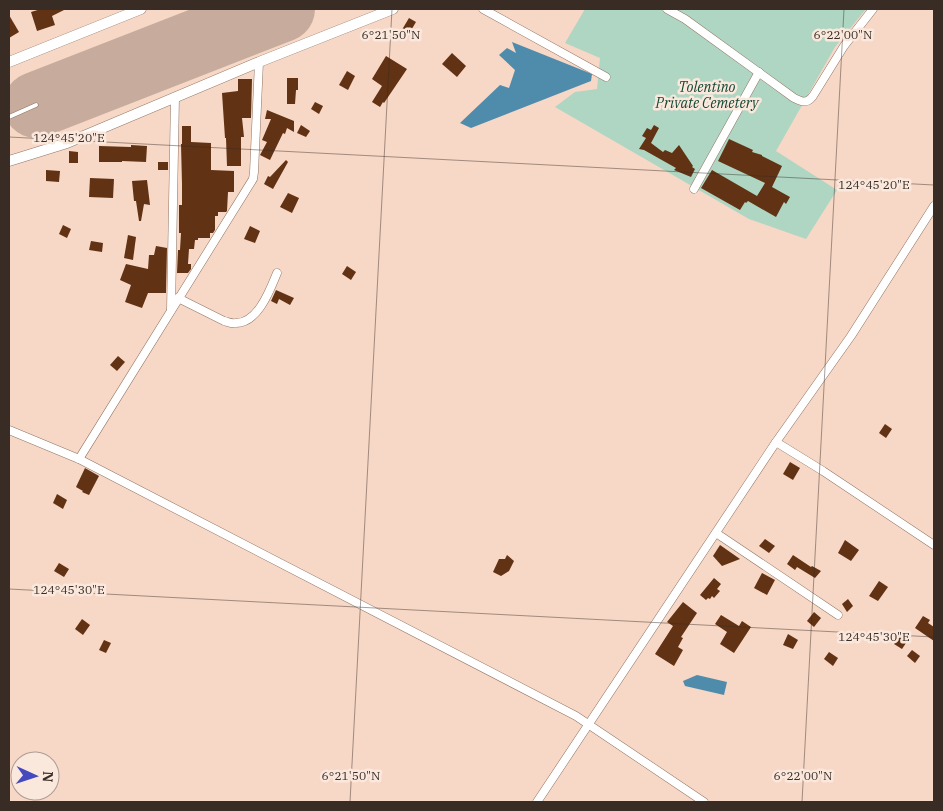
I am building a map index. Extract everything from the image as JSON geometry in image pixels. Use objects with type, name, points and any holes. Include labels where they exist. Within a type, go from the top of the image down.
[{"type":"street","points":[[9,62],[141,9]]},
{"type":"street","points":[[9,162],[67,143],[259,62],[393,9]]},
{"type":"street","points":[[483,9],[606,77]]},
{"type":"street","points":[[667,9],[685,19],[802,102],[808,101],[813,96],[844,46],[873,9]]},
{"type":"street","points":[[79,459],[253,179],[259,62]]},
{"type":"street","points":[[694,189],[760,72]]},
{"type":"street","points":[[171,310],[175,97]]},
{"type":"street","points":[[537,802],[776,442],[851,336],[934,206]]},
{"type":"street","points":[[178,298],[224,321],[240,323],[251,317],[262,306],[277,273]]},
{"type":"street","points":[[9,430],[79,459],[576,716],[588,726],[704,802]]},
{"type":"street","points":[[776,442],[934,545]]},
{"type":"street","points":[[716,533],[838,615]]},
{"type":"lane","points":[[9,117],[36,105]]},
{"type":"green space","name":"Tolentino Private Cemetery","points":[[585,9],[866,9],[835,47],[776,151],[837,190],[806,239],[749,219],[555,107],[575,92],[597,89],[600,58],[565,43]]},
{"type":"water","points":[[512,42],[592,74],[591,81],[471,128],[460,123],[500,85],[509,88],[515,70],[499,55],[507,48],[516,53]]},
{"type":"water","points":[[697,675],[727,682],[724,695],[685,686],[683,681]]},
{"type":"building","points":[[41,9],[66,9],[52,16],[55,25],[37,31],[31,12]]},
{"type":"building","points":[[9,15],[19,32],[9,38]]},
{"type":"building","points":[[409,18],[416,22],[407,37],[400,33]]},
{"type":"building","points":[[452,53],[466,66],[457,77],[442,64]]},
{"type":"building","points":[[386,56],[407,69],[380,107],[372,102],[382,86],[372,79]]},
{"type":"building","points":[[347,71],[355,76],[348,90],[339,85]]},
{"type":"building","points":[[287,78],[298,78],[295,104],[287,104]]},
{"type":"building","points":[[238,79],[252,79],[251,118],[242,118],[244,137],[241,137],[241,166],[227,166],[222,93],[238,91]]},
{"type":"building","points":[[315,102],[323,106],[319,114],[311,109]]},
{"type":"building","points":[[267,110],[294,121],[294,132],[287,128],[270,160],[260,155],[267,142],[262,140],[271,119],[265,119]]},
{"type":"building","points":[[301,125],[310,131],[306,137],[297,133]]},
{"type":"building","points":[[654,125],[659,128],[651,143],[663,152],[665,150],[672,153],[679,145],[695,169],[691,177],[674,170],[676,168],[639,149],[646,138],[642,136],[647,128],[651,130]]},
{"type":"building","points":[[182,126],[191,126],[191,142],[211,143],[211,170],[234,171],[234,192],[228,192],[227,211],[218,212],[218,216],[215,216],[215,230],[213,233],[210,233],[210,238],[198,238],[198,240],[195,240],[194,249],[189,249],[188,264],[191,264],[191,269],[188,273],[177,273],[181,233],[179,233],[179,205],[182,205]]},
{"type":"building","points":[[729,139],[782,166],[772,187],[790,197],[786,204],[784,202],[776,217],[748,201],[745,202],[740,210],[701,188],[712,170],[757,196],[765,183],[718,161]]},
{"type":"building","points":[[131,145],[147,146],[146,162],[99,162],[99,146],[131,147]]},
{"type":"building","points":[[69,151],[78,152],[78,163],[69,163]]},
{"type":"building","points":[[286,160],[288,162],[273,189],[264,184],[268,176],[270,177]]},
{"type":"building","points":[[158,162],[168,162],[168,170],[158,170]]},
{"type":"building","points":[[46,170],[60,171],[59,182],[46,181]]},
{"type":"building","points":[[90,178],[114,179],[113,198],[89,197]]},
{"type":"building","points":[[147,180],[150,205],[144,204],[141,221],[139,221],[132,181]]},
{"type":"building","points":[[288,193],[299,198],[292,213],[280,207]]},
{"type":"building","points":[[63,225],[71,229],[67,238],[59,234]]},
{"type":"building","points":[[250,226],[260,231],[255,243],[244,239]]},
{"type":"building","points":[[128,235],[136,237],[133,260],[124,258]]},
{"type":"building","points":[[91,241],[103,243],[102,252],[89,250]]},
{"type":"building","points":[[156,246],[167,248],[166,293],[148,293],[142,308],[125,302],[131,285],[120,280],[126,264],[148,269],[149,255],[154,255]]},
{"type":"building","points":[[347,266],[356,272],[351,280],[342,274]]},
{"type":"building","points":[[276,290],[294,298],[290,305],[279,299],[277,304],[271,301]]},
{"type":"building","points":[[118,356],[125,362],[117,371],[110,365]]},
{"type":"building","points":[[885,424],[892,429],[886,438],[879,433]]},
{"type":"building","points":[[790,462],[800,468],[793,480],[783,474]]},
{"type":"building","points":[[85,468],[99,476],[89,495],[76,487]]},
{"type":"building","points":[[57,494],[67,500],[63,509],[53,503]]},
{"type":"building","points":[[765,539],[775,546],[769,553],[759,546]]},
{"type":"building","points":[[845,540],[859,550],[851,561],[838,553]]},
{"type":"building","points":[[720,545],[740,559],[722,566],[713,556]]},
{"type":"building","points":[[507,555],[514,561],[509,571],[501,576],[493,572],[499,559],[505,559]]},
{"type":"building","points":[[793,555],[821,571],[815,578],[797,567],[795,570],[787,564]]},
{"type":"building","points":[[59,563],[69,569],[64,577],[54,571]]},
{"type":"building","points":[[762,573],[775,580],[767,595],[754,588]]},
{"type":"building","points":[[714,578],[721,584],[717,589],[720,591],[714,598],[712,596],[706,600],[700,595]]},
{"type":"building","points":[[879,581],[888,587],[878,601],[869,596]]},
{"type":"building","points":[[848,599],[853,606],[847,612],[842,604]]},
{"type":"building","points":[[683,602],[697,613],[681,637],[683,638],[678,647],[683,650],[674,666],[655,654],[673,626],[667,622]]},
{"type":"building","points":[[814,612],[821,618],[814,627],[807,621]]},
{"type":"building","points":[[721,615],[739,626],[742,621],[751,627],[734,653],[720,644],[727,632],[715,624]]},
{"type":"building","points":[[923,616],[930,620],[928,623],[934,627],[934,641],[915,628]]},
{"type":"building","points":[[82,619],[90,625],[83,635],[75,629]]},
{"type":"building","points":[[902,631],[910,637],[902,649],[894,644]]},
{"type":"building","points":[[788,634],[798,640],[793,649],[783,645]]},
{"type":"building","points":[[104,640],[111,643],[106,653],[99,650]]},
{"type":"building","points":[[912,650],[920,656],[915,663],[907,656]]},
{"type":"building","points":[[829,652],[838,658],[833,666],[824,659]]},
{"type":"runway","points":[[36,105],[282,9]]}]
